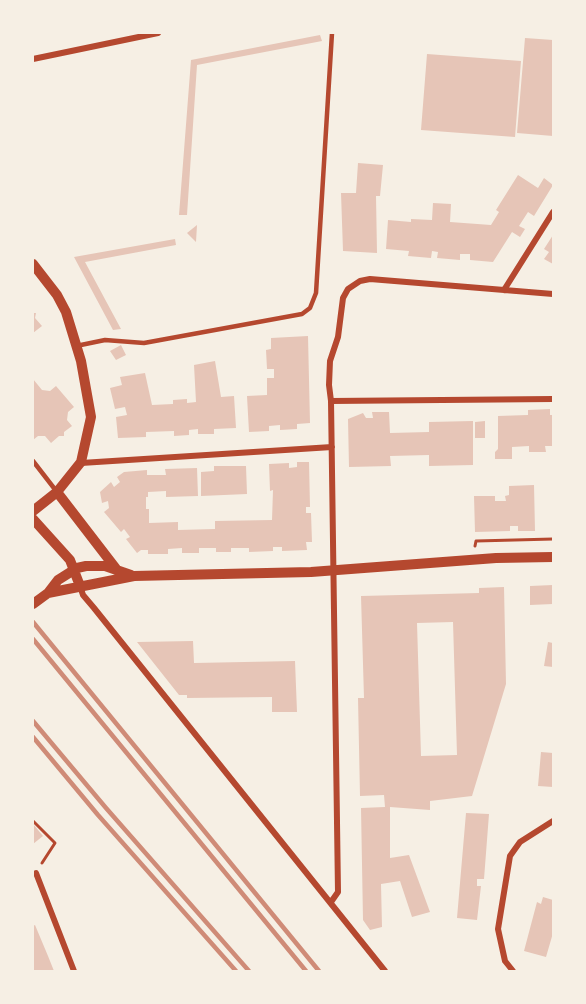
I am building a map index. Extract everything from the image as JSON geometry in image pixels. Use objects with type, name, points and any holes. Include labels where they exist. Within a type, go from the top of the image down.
[{"type":"street","points":[[33,59],[158,33]]},
{"type":"street","points":[[504,290],[553,212]]},
{"type":"street","points":[[33,264],[57,295],[66,312],[89,400],[91,417],[80,464],[57,492],[33,511]]},
{"type":"street","points":[[331,902],[338,892],[332,447],[331,400],[328,385],[330,361],[338,337],[344,298],[348,290],[360,281],[370,279],[553,294]]},
{"type":"street","points":[[331,400],[553,399]]},
{"type":"street","points":[[80,464],[332,447]]},
{"type":"street","points":[[57,492],[117,570]]},
{"type":"street","points":[[33,519],[64,552],[74,569],[83,595],[385,971]]},
{"type":"street","points":[[96,583],[105,566],[101,549]]},
{"type":"street","points":[[48,592],[134,576],[333,570],[496,558],[553,557]]},
{"type":"street","points":[[33,604],[58,580],[74,569],[86,566],[105,566],[134,576]]},
{"type":"street","points":[[513,971],[505,961],[498,929],[510,856],[520,842],[553,821]]},
{"type":"street","points":[[36,873],[74,971]]},
{"type":"lane","points":[[76,346],[105,340],[144,343],[302,314],[310,308],[316,293],[332,33]]},
{"type":"lane","points":[[33,461],[57,492]]},
{"type":"path","points":[[33,821],[55,843],[36,873]]},
{"type":"building","points":[[320,35],[322,41],[197,65],[187,215],[179,215],[191,60]]},
{"type":"building","points":[[525,38],[553,40],[553,136],[517,133]]},
{"type":"building","points":[[427,54],[521,61],[515,137],[421,130]]},
{"type":"building","points":[[358,163],[383,165],[380,196],[376,196],[377,253],[343,251],[341,193],[356,193]]},
{"type":"building","points":[[518,175],[538,188],[544,178],[553,185],[534,216],[528,212],[519,226],[525,229],[520,237],[512,232],[493,262],[470,260],[470,254],[460,254],[460,260],[437,258],[438,252],[432,251],[431,258],[408,256],[409,251],[386,249],[388,220],[411,222],[411,219],[432,220],[433,203],[451,204],[450,222],[491,225],[499,212],[496,210]]},
{"type":"building","points":[[197,225],[196,242],[187,233]]},
{"type":"building","points":[[553,235],[553,264],[544,259],[549,252],[544,249]]},
{"type":"building","points":[[175,239],[176,245],[85,262],[121,329],[113,330],[74,257]]},
{"type":"building","points":[[33,313],[36,313],[35,318],[42,326],[33,333]]},
{"type":"building","points":[[308,336],[310,423],[297,424],[297,429],[280,430],[280,425],[269,426],[269,431],[249,432],[247,396],[267,395],[267,378],[274,378],[274,369],[267,369],[266,350],[271,349],[271,338]]},
{"type":"building","points":[[121,345],[126,355],[116,360],[110,351]]},
{"type":"building","points":[[215,361],[221,397],[234,396],[236,428],[214,429],[214,434],[198,434],[198,429],[189,430],[189,435],[174,436],[174,431],[146,432],[146,437],[118,438],[116,417],[127,415],[125,407],[115,409],[110,388],[122,385],[120,377],[145,373],[152,405],[173,404],[173,400],[187,399],[187,403],[196,402],[194,365]]},
{"type":"building","points":[[33,379],[42,390],[50,391],[56,386],[74,407],[68,412],[67,420],[72,426],[64,432],[64,436],[59,436],[51,443],[45,436],[38,436],[33,440]]},
{"type":"building","points":[[550,409],[550,415],[553,415],[553,446],[545,446],[546,452],[529,452],[529,446],[512,447],[512,459],[495,459],[495,452],[498,449],[498,416],[528,415],[528,410]]},
{"type":"building","points":[[372,412],[389,412],[390,433],[429,432],[429,422],[473,421],[473,465],[429,466],[429,455],[390,456],[391,466],[349,467],[348,419],[363,413],[366,418],[373,418]]},
{"type":"building","points":[[485,421],[485,438],[475,438],[475,422]]},
{"type":"building","points":[[297,462],[309,462],[310,507],[306,507],[306,513],[311,513],[312,542],[306,542],[307,550],[282,551],[282,547],[273,547],[273,551],[249,552],[249,548],[231,548],[231,552],[216,552],[216,548],[199,548],[199,553],[182,553],[182,548],[168,549],[168,554],[148,554],[148,550],[141,550],[137,553],[126,539],[130,537],[124,529],[121,532],[104,512],[109,508],[108,501],[102,503],[100,492],[111,482],[114,487],[120,482],[117,477],[124,472],[147,470],[147,475],[166,475],[165,469],[197,468],[198,496],[166,497],[166,491],[148,492],[146,509],[149,509],[149,523],[178,522],[178,530],[215,529],[215,521],[272,520],[273,490],[270,491],[269,464],[289,463],[289,468],[297,467]]},
{"type":"building","points":[[214,466],[246,466],[247,494],[201,496],[201,472],[214,471]]},
{"type":"building","points":[[534,485],[535,531],[518,531],[518,526],[510,526],[510,531],[475,532],[474,496],[495,496],[495,501],[506,501],[505,496],[509,495],[509,486]]},
{"type":"building","points":[[553,585],[553,604],[530,605],[530,586]]},
{"type":"building","points":[[504,587],[506,684],[472,796],[430,801],[430,810],[390,807],[390,858],[409,855],[430,912],[412,917],[400,881],[381,884],[382,927],[370,930],[363,920],[361,808],[385,807],[384,795],[360,796],[358,698],[364,698],[361,596],[479,593],[479,588]],"holes":[[[453,622],[457,755],[421,756],[417,623]]]},
{"type":"building","points":[[193,641],[194,663],[295,661],[297,712],[272,712],[272,697],[187,698],[187,695],[179,695],[137,642]]},
{"type":"building","points":[[548,642],[553,643],[553,667],[544,666]]},
{"type":"building","points":[[541,752],[553,753],[553,787],[538,786]]},
{"type":"building","points":[[466,813],[489,814],[484,879],[477,879],[477,886],[481,886],[477,920],[457,918]]},
{"type":"building","points":[[33,824],[43,836],[33,844]]},
{"type":"building","points":[[543,897],[553,900],[553,933],[546,957],[524,951],[537,902],[541,904]]},
{"type":"building","points":[[35,925],[54,971],[33,971],[33,926]]},
{"type":"railway","points":[[33,622],[319,971]]},
{"type":"railway","points":[[33,639],[306,971]]},
{"type":"railway","points":[[33,721],[249,971]]},
{"type":"railway","points":[[33,737],[98,815],[236,971]]}]
